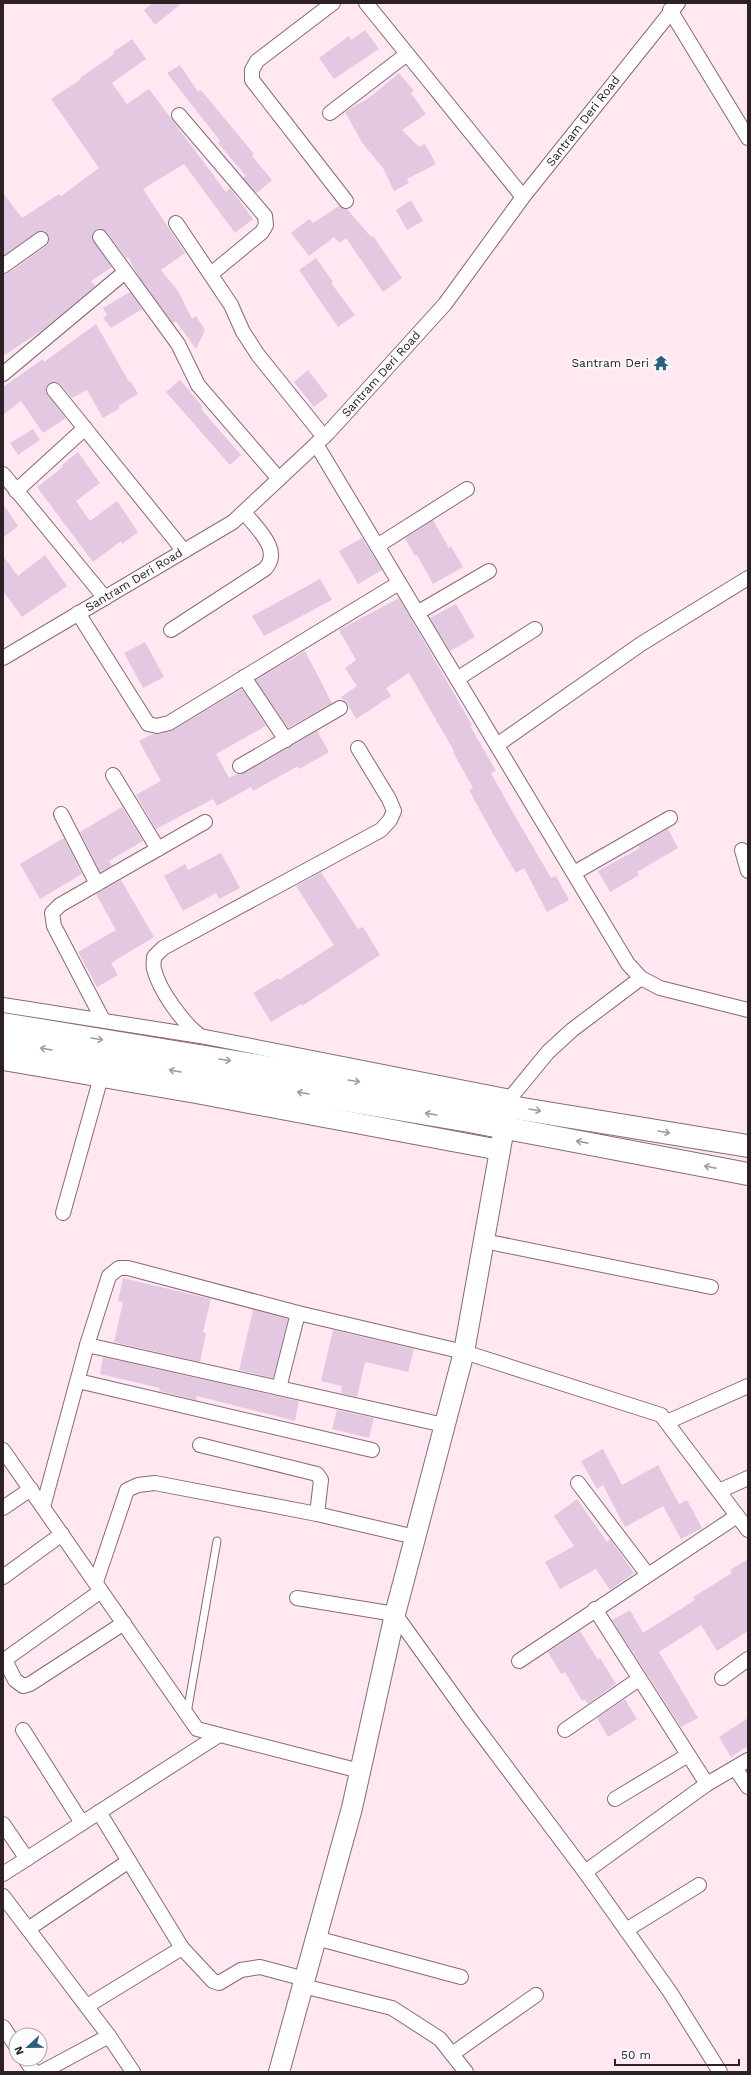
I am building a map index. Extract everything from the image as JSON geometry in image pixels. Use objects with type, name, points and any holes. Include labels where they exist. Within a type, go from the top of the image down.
[{"type":"main road","points":[[3,1024],[469,1099],[510,1101],[748,1146]]},
{"type":"main road","points":[[3,1042],[503,1127],[748,1174]]},
{"type":"main road","points":[[3,1060],[101,1076],[500,1150]]},
{"type":"main road","points":[[279,2072],[360,1771],[395,1614],[464,1352],[503,1127],[510,1101]]},
{"type":"street","points":[[332,3],[257,61],[252,70],[252,80],[346,201]]},
{"type":"street","points":[[366,3],[523,197]]},
{"type":"street","points":[[674,7],[748,137]]},
{"type":"street","name":"Santram Deri Road","points":[[3,658],[233,522],[320,441],[445,304],[523,197],[674,7]]},
{"type":"street","points":[[330,113],[407,54]]},
{"type":"street","points":[[179,115],[265,216],[266,225],[262,232],[211,274]]},
{"type":"street","points":[[176,223],[231,305],[243,332],[258,355],[320,441],[377,546],[628,964],[641,978],[660,988],[748,1010]]},
{"type":"street","points":[[100,237],[178,344],[198,385],[279,479]]},
{"type":"street","points":[[3,266],[41,239]]},
{"type":"street","points":[[3,374],[125,272]]},
{"type":"street","points":[[54,390],[184,551]]},
{"type":"street","points":[[16,491],[85,428]]},
{"type":"street","points":[[3,474],[105,598]]},
{"type":"street","points":[[377,546],[467,489]]},
{"type":"street","points":[[171,630],[265,569],[271,563],[271,548],[244,512]]},
{"type":"street","points":[[417,613],[489,571]]},
{"type":"street","points":[[497,745],[641,644],[748,578]]},
{"type":"street","points":[[78,613],[148,724],[157,726],[169,723],[399,583]]},
{"type":"street","points":[[457,679],[535,628]]},
{"type":"street","points":[[244,677],[286,740]]},
{"type":"street","points":[[240,766],[340,708]]},
{"type":"street","points":[[200,1036],[190,1028],[171,1004],[154,969],[154,957],[163,948],[381,830],[390,820],[394,812],[358,748]]},
{"type":"street","points":[[113,775],[158,849]]},
{"type":"street","points":[[61,814],[97,884]]},
{"type":"street","points":[[574,873],[670,818]]},
{"type":"street","points":[[103,1020],[54,926],[52,913],[60,905],[205,822]]},
{"type":"street","points":[[742,850],[748,871]]},
{"type":"street","points":[[3,1005],[200,1036],[510,1101],[548,1052],[572,1030],[641,978]]},
{"type":"street","points":[[63,1213],[101,1076]]},
{"type":"street","points":[[484,1241],[711,1287]]},
{"type":"street","points":[[43,1507],[87,1345],[109,1276],[119,1268],[128,1268],[298,1313],[464,1352],[661,1415],[748,1530]]},
{"type":"street","points":[[279,1388],[298,1313]]},
{"type":"street","points":[[87,1345],[444,1426]]},
{"type":"street","points":[[78,1381],[372,1450]]},
{"type":"street","points":[[667,1422],[748,1386]]},
{"type":"street","points":[[200,1445],[317,1474],[320,1480],[317,1514]]},
{"type":"street","points":[[3,1450],[198,1729],[360,1771]]},
{"type":"street","points":[[719,1491],[748,1478]]},
{"type":"street","points":[[124,1623],[30,1684],[23,1686],[15,1680],[4,1661],[99,1587],[127,1490],[138,1485],[154,1483],[317,1514],[415,1537]]},
{"type":"street","points":[[578,1483],[648,1575]]},
{"type":"street","points":[[3,1508],[30,1489]]},
{"type":"street","points":[[519,1661],[595,1609],[737,1516]]},
{"type":"street","points":[[3,1577],[62,1534]]},
{"type":"street","points":[[297,1598],[395,1614],[471,1720],[585,1872],[670,1992],[720,2072]]},
{"type":"street","points":[[595,1609],[707,1784]]},
{"type":"street","points":[[722,1678],[748,1659]]},
{"type":"street","points":[[565,1730],[639,1679]]},
{"type":"street","points":[[23,1730],[82,1823]]},
{"type":"street","points":[[3,1874],[219,1734]]},
{"type":"street","points":[[615,1799],[688,1755]]},
{"type":"street","points":[[585,1872],[707,1784],[748,1760]]},
{"type":"street","points":[[735,1768],[748,1787]]},
{"type":"street","points":[[99,1812],[182,1948],[213,1981],[219,1983],[241,1970],[260,1967],[304,1983],[392,2008],[440,2039],[466,2072]]},
{"type":"street","points":[[3,1824],[27,1859]]},
{"type":"street","points":[[28,1929],[129,1861]]},
{"type":"street","points":[[626,1930],[699,1885]]},
{"type":"street","points":[[3,1896],[87,2006],[133,2072]]},
{"type":"street","points":[[316,1938],[461,1977]]},
{"type":"street","points":[[87,2006],[182,1948]]},
{"type":"street","points":[[452,2054],[536,1995]]},
{"type":"street","points":[[50,2070],[109,2036]]},
{"type":"lane","points":[[187,1713],[217,1541]]},
{"type":"building","points":[[153,3],[182,3],[155,25],[144,10]]},
{"type":"building","points":[[365,30],[379,49],[334,79],[319,58],[349,36],[351,40]]},
{"type":"building","points":[[132,39],[146,59],[112,83],[127,104],[149,89],[226,192],[230,188],[253,219],[235,233],[184,164],[143,189],[185,253],[161,270],[178,291],[192,319],[196,316],[205,330],[196,349],[176,321],[173,323],[139,277],[128,257],[126,258],[107,232],[99,229],[92,233],[92,238],[112,267],[91,281],[95,286],[44,329],[3,356],[3,274],[8,273],[46,246],[49,239],[45,231],[40,231],[3,256],[3,193],[22,218],[59,194],[61,196],[99,168],[51,99],[81,79],[80,78],[114,54],[113,52]]},
{"type":"building","points":[[180,65],[198,92],[201,90],[254,154],[252,156],[272,180],[257,193],[243,178],[246,176],[218,143],[220,141],[167,73]]},
{"type":"building","points":[[399,73],[414,91],[411,93],[426,114],[402,130],[419,147],[425,144],[436,164],[407,179],[409,183],[394,191],[383,168],[363,144],[345,112],[370,97]]},
{"type":"building","points":[[411,200],[423,221],[407,230],[396,210]]},
{"type":"building","points":[[339,206],[347,209],[371,237],[373,236],[402,278],[383,292],[346,238],[340,243],[334,237],[309,256],[291,233],[309,219],[313,223]]},
{"type":"building","points":[[316,258],[333,282],[331,283],[355,315],[338,327],[299,270]]},
{"type":"building","points":[[130,292],[142,309],[111,328],[103,318],[107,315],[103,308]]},
{"type":"building","points":[[96,324],[129,382],[131,382],[138,394],[118,406],[120,408],[103,418],[87,390],[72,398],[60,384],[53,382],[48,384],[46,392],[66,418],[43,433],[21,401],[3,415],[3,387],[43,359],[44,362]]},
{"type":"building","points":[[308,370],[328,396],[314,407],[294,382]]},
{"type":"building","points":[[180,380],[203,407],[201,409],[241,455],[230,465],[166,392]]},
{"type":"building","points":[[33,429],[40,440],[18,455],[10,443]]},
{"type":"building","points":[[78,452],[100,483],[76,501],[90,521],[117,501],[138,532],[122,544],[121,541],[93,562],[37,487],[63,467],[62,465]]},
{"type":"building","points":[[3,504],[18,526],[3,538]]},
{"type":"building","points":[[433,520],[449,548],[451,546],[463,567],[433,584],[417,555],[415,556],[405,538]]},
{"type":"building","points":[[362,538],[382,570],[358,584],[339,551]]},
{"type":"building","points":[[45,555],[67,586],[22,617],[3,591],[3,556],[18,576]]},
{"type":"building","points":[[320,579],[332,600],[264,636],[252,616]]},
{"type":"building","points":[[399,598],[472,725],[470,726],[496,771],[491,773],[515,816],[551,878],[556,876],[569,900],[547,912],[524,868],[516,873],[493,834],[469,790],[473,788],[453,752],[454,751],[409,673],[386,688],[391,696],[356,719],[347,703],[341,697],[357,686],[345,668],[356,660],[339,630]]},
{"type":"building","points":[[456,604],[475,637],[450,651],[430,618]]},
{"type":"building","points":[[145,642],[164,677],[143,688],[124,653]]},
{"type":"building","points":[[305,651],[332,703],[288,728],[256,680]]},
{"type":"building","points":[[242,689],[266,726],[216,754],[229,778],[236,774],[244,773],[317,731],[329,752],[299,769],[298,766],[253,791],[251,787],[217,806],[213,799],[156,829],[136,795],[161,781],[139,741],[152,734],[159,734],[173,730]]},
{"type":"building","points":[[122,807],[143,841],[109,861],[112,866],[100,872],[80,832]]},
{"type":"building","points":[[668,829],[678,848],[637,872],[639,875],[610,892],[598,871],[640,848],[638,846]]},
{"type":"building","points":[[64,838],[82,874],[40,899],[20,864]]},
{"type":"building","points":[[221,853],[240,888],[219,899],[216,893],[183,911],[164,876],[185,864],[188,870]]},
{"type":"building","points":[[321,872],[358,929],[363,927],[380,955],[302,1006],[301,1004],[271,1022],[253,993],[278,978],[279,980],[334,945],[296,886]]},
{"type":"building","points":[[121,880],[154,937],[111,963],[118,975],[97,987],[78,952],[116,930],[96,894]]},
{"type":"building","points":[[123,1278],[211,1299],[203,1332],[206,1333],[200,1362],[114,1342],[123,1302],[118,1301]]},
{"type":"building","points":[[253,1310],[288,1319],[273,1378],[239,1370]]},
{"type":"building","points":[[333,1330],[414,1349],[408,1372],[365,1362],[357,1397],[341,1393],[342,1386],[321,1381]]},
{"type":"building","points":[[103,1357],[299,1401],[295,1421],[197,1396],[196,1400],[159,1391],[160,1388],[100,1374]]},
{"type":"building","points":[[337,1410],[374,1418],[369,1438],[332,1429]]},
{"type":"building","points":[[603,1449],[622,1485],[658,1465],[679,1504],[687,1500],[702,1528],[681,1539],[663,1506],[625,1527],[603,1485],[597,1489],[581,1461]]},
{"type":"building","points":[[577,1499],[607,1542],[610,1539],[634,1573],[610,1590],[596,1569],[560,1589],[545,1562],[574,1546],[554,1516]]},
{"type":"building","points":[[748,1559],[748,1631],[717,1651],[701,1625],[659,1652],[698,1718],[681,1727],[612,1620],[630,1610],[643,1633],[695,1600],[693,1597],[732,1573],[730,1570]]},
{"type":"building","points":[[580,1631],[598,1660],[600,1658],[616,1684],[588,1704],[585,1699],[582,1701],[565,1672],[561,1674],[548,1652]]},
{"type":"building","points":[[625,1699],[637,1719],[608,1737],[597,1718]]},
{"type":"building","points":[[748,1718],[748,1746],[731,1757],[719,1737]]},
{"type":"place","name":"Santram Deri","points":[[661,363]]}]
